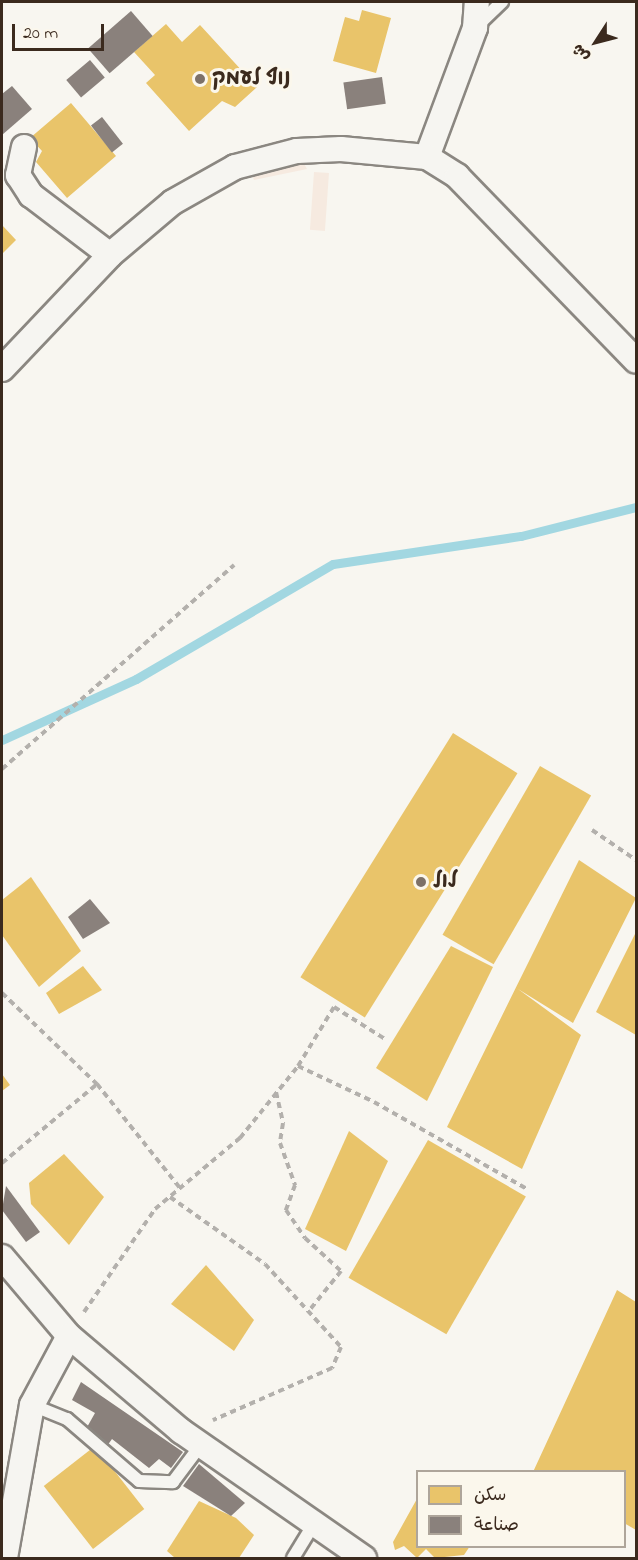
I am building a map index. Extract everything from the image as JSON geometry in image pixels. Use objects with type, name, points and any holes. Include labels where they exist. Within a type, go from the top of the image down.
[{"type":"street","points":[[427,157],[475,28],[477,2]]},
{"type":"street","points":[[24,147],[18,174],[31,195],[110,255]]},
{"type":"street","points":[[2,369],[110,255],[173,202],[235,167],[297,152],[341,149],[427,157],[457,176],[636,361]]},
{"type":"street","points":[[2,1257],[69,1336],[190,1438],[315,1522],[364,1558]]},
{"type":"street","points":[[5,1558],[32,1405],[69,1336]]},
{"type":"lane","points":[[475,28],[502,2]]},
{"type":"lane","points":[[32,1405],[67,1419],[139,1480],[173,1482],[190,1438]]},
{"type":"lane","points":[[293,1558],[315,1522]]},
{"type":"path","points":[[2,769],[234,565]]},
{"type":"path","points":[[592,831],[635,857]]},
{"type":"path","points":[[2,993],[97,1084],[180,1188]]},
{"type":"path","points":[[69,1336],[149,1218],[180,1188],[240,1138],[298,1066],[334,1007],[385,1039]]},
{"type":"path","points":[[298,1066],[374,1102],[529,1190]]},
{"type":"path","points":[[2,1163],[97,1084]]},
{"type":"path","points":[[276,1092],[283,1123],[280,1143],[295,1185],[286,1210],[305,1238],[341,1271],[308,1312]]},
{"type":"path","points":[[170,1197],[266,1264],[341,1347],[332,1368],[190,1438]]},
{"type":"shaded area","points":[[297,151],[307,169],[254,180],[249,168]]},
{"type":"shaded area","points":[[314,172],[329,173],[325,231],[310,230]]},
{"type":"building: سكن","points":[[362,10],[391,18],[376,73],[333,61],[345,17],[359,21]]},
{"type":"building: سكن","name":"נוף לעמק","points":[[166,24],[182,42],[200,25],[257,87],[235,107],[222,101],[189,131],[146,83],[155,75],[134,52]]},
{"type":"building: سكن","points":[[71,103],[116,156],[67,198],[36,162],[42,151],[30,138]]},
{"type":"building: سكن","points":[[2,225],[16,240],[2,254]]},
{"type":"building: سكن","name":"לול","points":[[453,733],[517,773],[365,1018],[300,977]]},
{"type":"building: سكن","name":"לול","points":[[540,766],[591,796],[494,964],[442,935]]},
{"type":"building: سكن","points":[[579,860],[636,898],[573,1023],[518,989],[581,1035],[522,1169],[447,1127]]},
{"type":"building: سكن","points":[[31,877],[81,951],[39,987],[2,935],[2,900]]},
{"type":"building: سكن","points":[[636,932],[636,1035],[596,1012]]},
{"type":"building: سكن","name":"לול","points":[[451,946],[493,967],[427,1101],[376,1068]]},
{"type":"building: سكن","points":[[83,966],[102,990],[59,1014],[46,993]]},
{"type":"building: سكن","points":[[2,1074],[10,1085],[2,1091]]},
{"type":"building: سكن","points":[[349,1131],[388,1161],[346,1251],[305,1229]]},
{"type":"building: سكن","points":[[428,1140],[526,1196],[446,1334],[349,1278]]},
{"type":"building: سكن","points":[[64,1154],[104,1197],[69,1245],[31,1204],[29,1183]]},
{"type":"building: سكن","points":[[206,1265],[254,1320],[234,1351],[171,1304]]},
{"type":"building: سكن","points":[[617,1290],[636,1302],[636,1530],[626,1524],[626,1470],[534,1470]]},
{"type":"building: سكن","points":[[95,1446],[144,1509],[93,1549],[44,1486]]},
{"type":"building: سكن","points":[[199,1501],[236,1518],[254,1535],[239,1558],[175,1558],[167,1551]]},
{"type":"building: سكن","points":[[416,1501],[416,1548],[469,1548],[464,1555],[435,1558],[426,1549],[417,1558],[404,1546],[395,1550],[393,1542]]},
{"type":"building: صناعة","points":[[131,11],[153,36],[110,73],[88,48]]},
{"type":"building: صناعة","points":[[90,60],[105,78],[81,98],[66,80]]},
{"type":"building: صناعة","points":[[382,77],[386,104],[347,109],[343,82]]},
{"type":"building: صناعة","points":[[12,86],[32,109],[2,135],[2,94]]},
{"type":"building: صناعة","points":[[102,117],[123,144],[112,152],[91,126]]},
{"type":"building: صناعة","points":[[90,899],[110,923],[83,939],[68,917]]},
{"type":"building: صناعة","points":[[6,1186],[40,1232],[26,1242],[2,1210]]},
{"type":"building: صناعة","points":[[81,1382],[183,1452],[171,1468],[159,1459],[149,1468],[112,1439],[107,1446],[86,1429],[95,1413],[72,1400]]},
{"type":"building: صناعة","points":[[199,1464],[245,1503],[231,1516],[183,1486]]},
{"type":"waterway","points":[[2,740],[136,679],[333,564],[521,536],[636,507]]},
{"type":"place","name":"נוף לעמק","points":[[200,79]]},
{"type":"place","name":"לול","points":[[421,882]]}]
